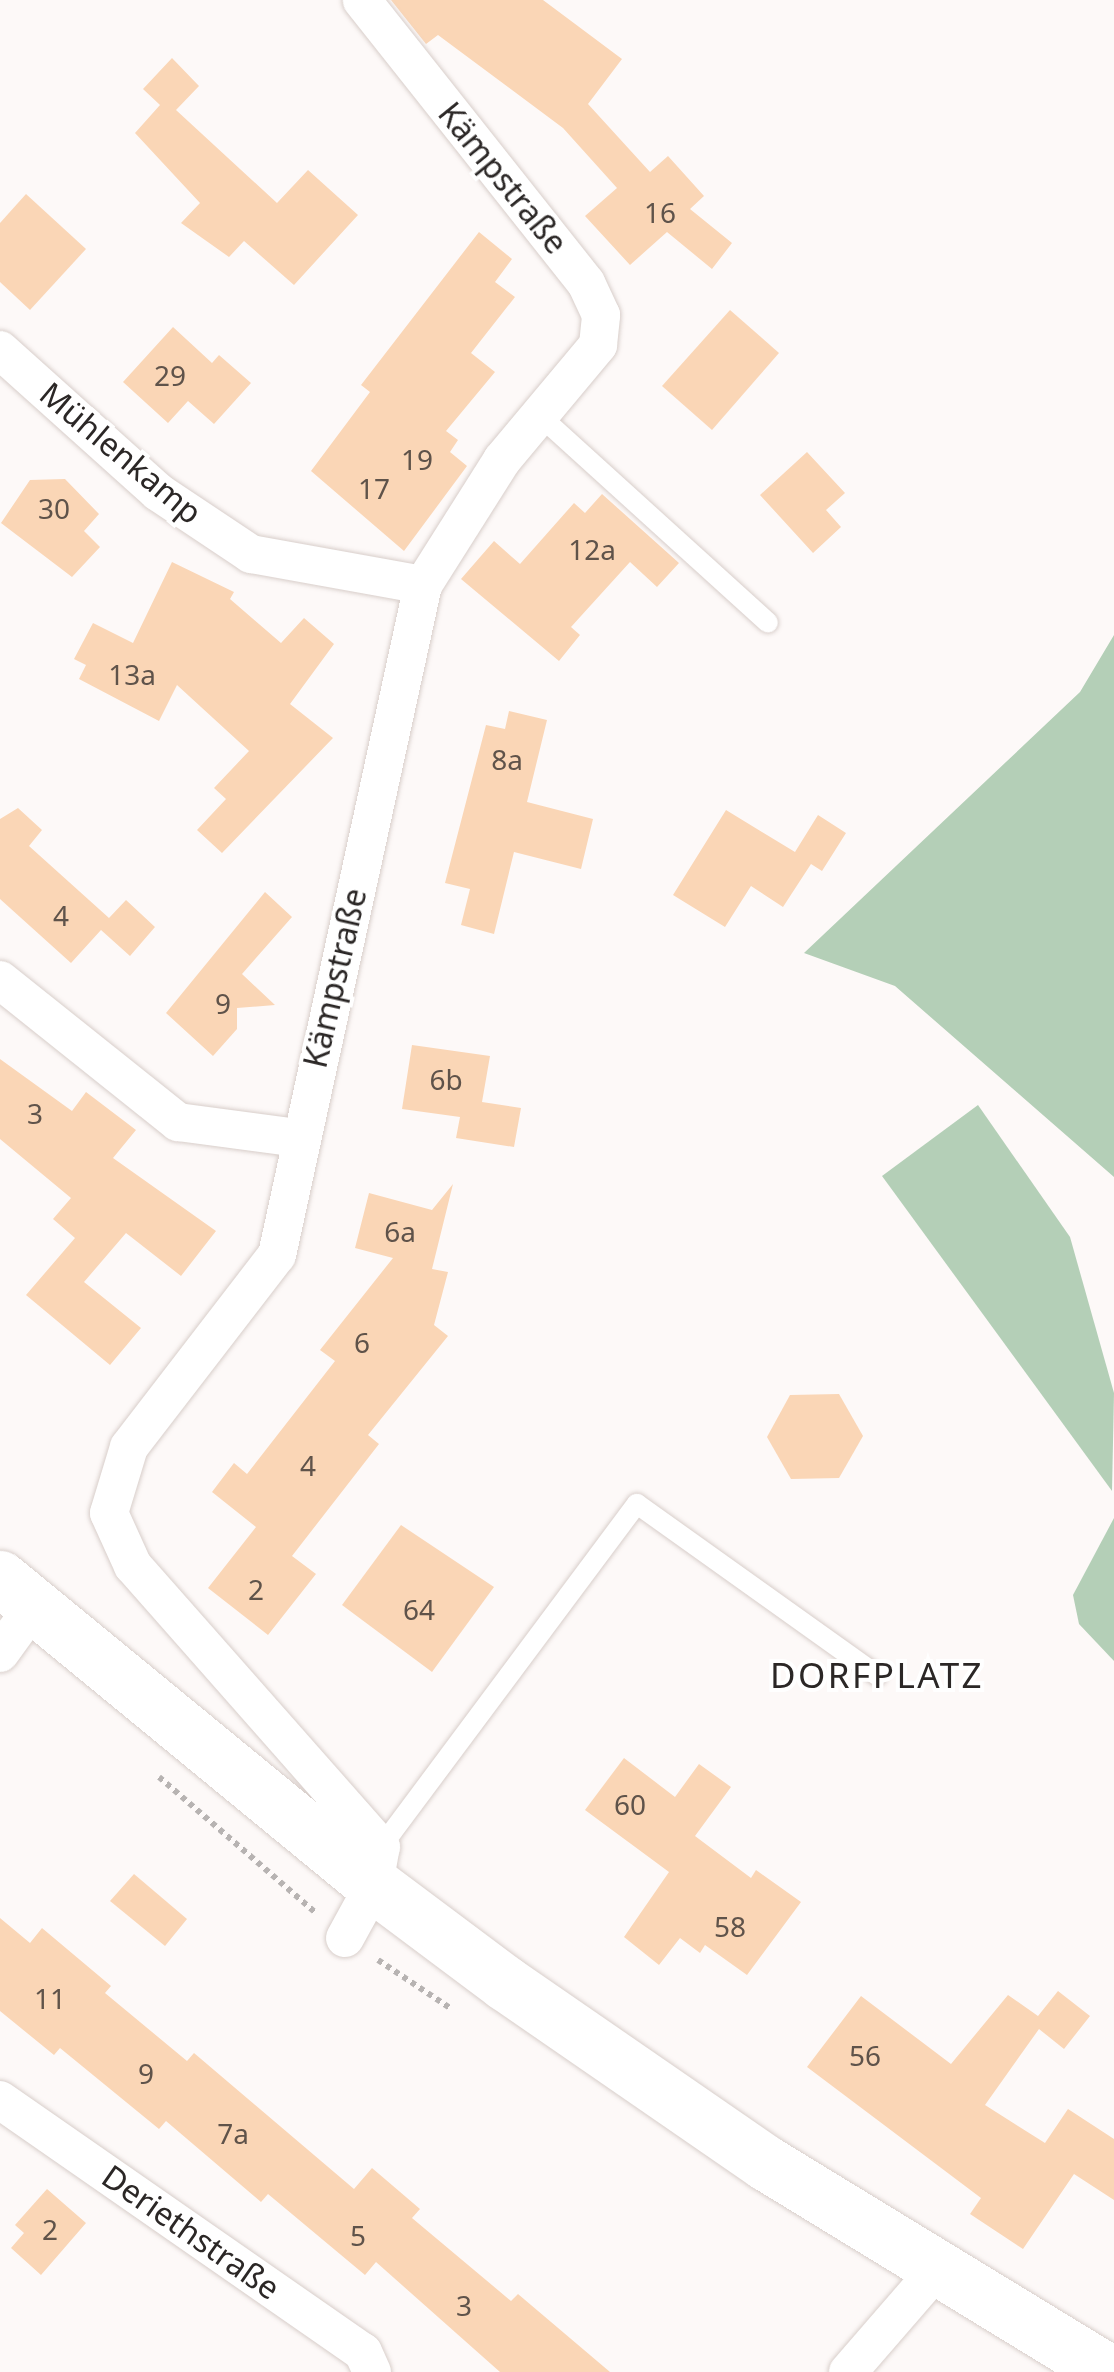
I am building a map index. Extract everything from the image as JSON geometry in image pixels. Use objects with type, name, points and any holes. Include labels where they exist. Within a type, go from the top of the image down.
[{"type":"main road","points":[[17,1592],[766,2163],[1109,2372]]},
{"type":"street","name":"Kämpstraße","points":[[362,0],[586,283],[601,314],[598,345],[502,460],[423,585],[298,1138],[278,1255],[129,1447],[109,1513],[133,1566],[378,1866]]},
{"type":"street","name":"Mühlenkamp","points":[[0,350],[158,492],[251,554],[423,585]]},
{"type":"street","points":[[0,980],[178,1122],[298,1138]]},
{"type":"street","points":[[0,1652],[17,1592]]},
{"type":"street","points":[[345,1938],[378,1866]]},
{"type":"street","name":"Deriethstraße","points":[[0,2100],[363,2352],[372,2372]]},
{"type":"street","points":[[848,2372],[938,2268]]},
{"type":"lane","points":[[539,415],[768,623]]},
{"type":"lane","points":[[378,1866],[636,1504],[877,1674]]},
{"type":"green space","points":[[1114,635],[1114,1177],[895,986],[804,953],[1080,692]]},
{"type":"green space","points":[[978,1105],[1070,1237],[1114,1393],[1112,1491],[882,1176]]},
{"type":"green space","points":[[1114,1518],[1114,1661],[1079,1624],[1073,1595]]},
{"type":"building","points":[[391,0],[543,0],[622,59],[588,104],[650,172],[668,156],[704,196],[690,209],[732,243],[712,269],[667,232],[630,265],[585,216],[617,188],[563,128],[438,35],[426,44]]},
{"type":"building","points":[[172,58],[199,86],[176,110],[277,203],[308,170],[358,215],[294,285],[244,241],[229,257],[181,223],[200,203],[135,133],[160,105],[143,89]]},
{"type":"building","points":[[26,194],[86,249],[30,310],[0,282],[0,223]]},
{"type":"building","points":[[479,232],[512,259],[495,282],[515,297],[471,353],[495,372],[446,431],[458,440],[450,452],[467,466],[404,551],[311,471],[370,392],[361,385]]},
{"type":"building","points":[[730,310],[779,353],[712,430],[662,386]]},
{"type":"building","points":[[173,327],[212,363],[219,355],[251,383],[214,424],[188,401],[168,423],[123,382]]},
{"type":"building","points":[[807,452],[845,493],[826,510],[841,527],[813,553],[760,495]]},
{"type":"building","points":[[65,479],[99,514],[84,531],[100,547],[72,577],[1,523],[30,480]]},
{"type":"building","points":[[602,494],[679,563],[657,587],[630,562],[571,627],[580,635],[559,661],[461,579],[494,541],[520,564],[574,503],[585,513]]},
{"type":"building","points":[[172,562],[234,592],[230,599],[281,643],[304,618],[334,644],[290,704],[333,738],[222,853],[197,830],[226,799],[214,788],[249,751],[177,685],[159,721],[79,679],[86,665],[74,659],[93,623],[133,643]]},
{"type":"building","points":[[509,711],[547,720],[527,802],[593,819],[581,869],[514,852],[494,934],[461,925],[470,889],[445,883],[486,725],[505,729]]},
{"type":"building","points":[[18,808],[42,830],[29,846],[109,918],[126,900],[155,927],[130,956],[101,930],[71,963],[0,899],[0,819]]},
{"type":"building","points":[[726,810],[795,852],[818,815],[846,833],[822,871],[811,864],[783,907],[751,886],[725,927],[673,895]]},
{"type":"building","points":[[265,892],[292,917],[242,974],[275,1005],[237,1008],[237,1029],[213,1056],[166,1013]]},
{"type":"building","points":[[412,1045],[490,1056],[482,1102],[521,1108],[514,1147],[456,1138],[460,1117],[402,1109]]},
{"type":"building","points":[[0,1059],[72,1111],[86,1092],[136,1130],[113,1158],[216,1231],[181,1276],[126,1233],[84,1282],[141,1328],[110,1365],[26,1295],[75,1238],[53,1219],[71,1198],[0,1139]]},
{"type":"building","points":[[453,1184],[432,1269],[448,1272],[434,1325],[448,1336],[368,1435],[379,1444],[292,1556],[316,1574],[268,1635],[208,1588],[256,1527],[212,1492],[234,1463],[247,1474],[335,1361],[320,1350],[393,1258],[355,1248],[369,1193],[432,1210]]},
{"type":"building","points":[[839,1394],[863,1436],[839,1478],[791,1479],[767,1437],[790,1395]]},
{"type":"building","points":[[401,1525],[494,1587],[432,1672],[342,1605]]},
{"type":"building","points":[[624,1758],[675,1797],[699,1764],[731,1787],[695,1836],[751,1878],[756,1870],[801,1902],[747,1975],[705,1945],[700,1953],[680,1938],[659,1965],[624,1937],[669,1872],[585,1810]]},
{"type":"building","points":[[134,1874],[187,1919],[165,1946],[110,1901]]},
{"type":"building","points":[[0,1918],[30,1943],[42,1928],[111,1986],[105,1993],[187,2061],[194,2053],[354,2189],[372,2168],[420,2209],[412,2218],[511,2301],[518,2294],[610,2372],[500,2372],[376,2262],[365,2275],[268,2194],[261,2202],[166,2121],[159,2129],[60,2048],[54,2055],[0,2011]]},
{"type":"building","points":[[1058,1991],[1090,2016],[1064,2049],[1039,2029],[985,2105],[1045,2143],[1068,2109],[1114,2139],[1114,2200],[1074,2174],[1023,2249],[970,2214],[981,2198],[807,2067],[861,1996],[951,2064],[1008,1995],[1038,2016]]},
{"type":"building","points":[[47,2189],[86,2223],[41,2275],[11,2248],[24,2233],[15,2225]]},
{"type":"district","name":"DORFPLATZ","points":[[877,1675]]}]
